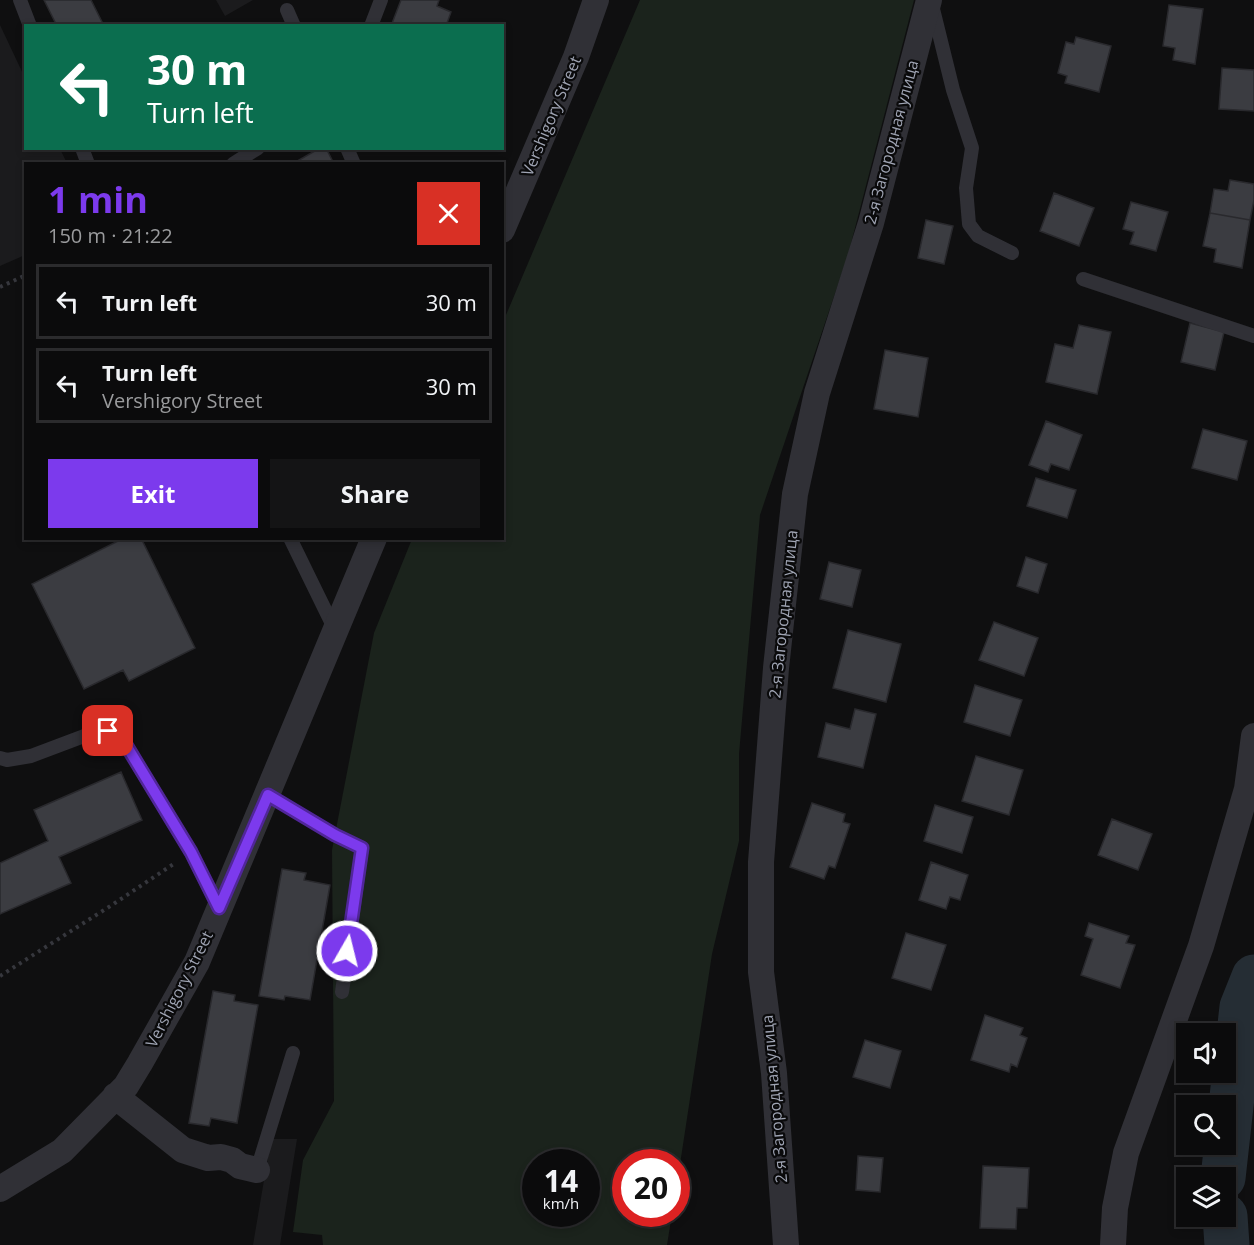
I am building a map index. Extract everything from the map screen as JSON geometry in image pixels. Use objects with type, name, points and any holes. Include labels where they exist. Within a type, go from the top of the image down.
[{"type":"street","name":"Vershigory Street","points":[[504,225],[576,57],[596,0]]},
{"type":"street","name":"2-я Загородная улица","points":[[786,1245],[774,1073],[761,972],[761,873],[776,668],[795,494],[817,393],[871,223],[930,0]]},
{"type":"street","name":"Vershigory Street","points":[[0,1189],[62,1151],[126,1086],[140,1064],[192,972],[373,540]]},
{"type":"street","points":[[1113,1245],[1114,1208],[1126,1153],[1201,946],[1247,789],[1254,736]]},
{"type":"street","points":[[115,1095],[183,1150],[208,1158],[221,1157],[232,1160],[240,1166],[256,1170]]},
{"type":"lane","points":[[20,0],[29,24]]},
{"type":"lane","points":[[372,24],[381,0]]},
{"type":"lane","points":[[930,0],[953,90],[972,148],[966,188],[969,224],[978,236],[1012,253]]},
{"type":"lane","points":[[287,10],[293,24]]},
{"type":"lane","points":[[237,162],[255,150]]},
{"type":"lane","points":[[1083,279],[1254,336]]},
{"type":"lane","points":[[291,540],[336,632]]},
{"type":"lane","points":[[0,758],[7,760],[31,756],[100,730],[115,734],[123,740],[191,852],[219,908]]},
{"type":"lane","points":[[268,795],[335,835],[362,848],[342,992]]},
{"type":"lane","points":[[256,1170],[292,1053]]},
{"type":"path","points":[[0,287],[24,276]]},
{"type":"path","points":[[0,976],[191,852]]},
{"type":"shaded area","points":[[216,0],[253,0],[225,16]]},
{"type":"shaded area","points":[[640,0],[914,0],[848,255],[760,515],[739,754],[739,841],[712,954],[682,1149],[612,1149],[612,1227],[670,1227],[667,1245],[323,1245],[322,1235],[293,1232],[303,1160],[334,1101],[332,850],[374,633],[412,540],[504,540],[504,320]]},
{"type":"shaded area","points":[[0,25],[24,76],[24,150],[60,150],[66,162],[24,162],[24,255],[0,266]]},
{"type":"shaded area","points":[[271,1139],[297,1139],[280,1245],[253,1245]]},
{"type":"building","points":[[44,0],[91,0],[103,24],[56,24]]},
{"type":"building","points":[[401,0],[439,0],[437,6],[451,12],[447,24],[392,24]]},
{"type":"building","points":[[1169,5],[1203,9],[1195,64],[1173,60],[1175,48],[1163,46]]},
{"type":"building","points":[[1076,37],[1111,46],[1099,92],[1065,83],[1067,76],[1058,73],[1066,42],[1074,44]]},
{"type":"building","points":[[1222,68],[1254,70],[1254,111],[1219,109]]},
{"type":"building","points":[[316,150],[327,150],[333,162],[296,162]]},
{"type":"building","points":[[1230,180],[1254,184],[1250,220],[1210,213],[1214,189],[1228,191]]},
{"type":"building","points":[[1054,193],[1094,208],[1079,246],[1040,231]]},
{"type":"building","points":[[1131,202],[1168,212],[1156,251],[1130,244],[1134,232],[1123,229]]},
{"type":"building","points":[[1210,213],[1250,220],[1242,268],[1214,262],[1216,249],[1203,246]]},
{"type":"building","points":[[926,220],[953,226],[944,264],[918,258]]},
{"type":"building","points":[[1190,323],[1224,332],[1215,370],[1181,362]]},
{"type":"building","points":[[1079,325],[1111,332],[1097,394],[1046,382],[1055,344],[1073,348]]},
{"type":"building","points":[[885,350],[928,358],[918,417],[874,409]]},
{"type":"building","points":[[1046,421],[1082,435],[1069,470],[1051,464],[1048,472],[1029,465]]},
{"type":"building","points":[[1203,429],[1247,441],[1237,480],[1192,468]]},
{"type":"building","points":[[1036,478],[1076,490],[1067,518],[1027,506]]},
{"type":"building","points":[[120,540],[142,540],[195,648],[129,681],[123,670],[84,689],[32,584]]},
{"type":"building","points":[[1026,557],[1047,564],[1038,593],[1017,586]]},
{"type":"building","points":[[829,562],[861,570],[852,607],[820,599]]},
{"type":"building","points":[[994,622],[1038,638],[1024,676],[979,660]]},
{"type":"building","points":[[848,630],[901,644],[886,702],[833,688]]},
{"type":"building","points":[[975,685],[1022,700],[1010,736],[964,722]]},
{"type":"building","points":[[855,709],[876,714],[863,768],[818,757],[826,723],[850,729]]},
{"type":"building","points":[[976,756],[1023,770],[1009,815],[962,801]]},
{"type":"building","points":[[121,772],[142,820],[59,857],[71,883],[0,914],[0,863],[48,841],[34,810]]},
{"type":"building","points":[[812,803],[845,814],[843,822],[850,824],[835,868],[829,866],[824,879],[790,867]]},
{"type":"building","points":[[935,805],[973,817],[962,853],[924,841]]},
{"type":"building","points":[[1112,819],[1152,834],[1138,870],[1098,855]]},
{"type":"building","points":[[931,862],[968,875],[960,900],[950,897],[946,909],[919,900]]},
{"type":"building","points":[[282,869],[306,873],[304,880],[330,885],[310,1000],[285,996],[284,1000],[259,996]]},
{"type":"building","points":[[1089,923],[1129,936],[1126,943],[1135,945],[1120,988],[1081,975],[1093,939],[1085,936]]},
{"type":"building","points":[[906,933],[946,945],[931,990],[892,978]]},
{"type":"building","points":[[213,991],[235,995],[234,1001],[258,1005],[237,1123],[211,1118],[209,1126],[189,1123]]},
{"type":"building","points":[[985,1015],[1023,1028],[1020,1035],[1027,1038],[1017,1067],[1011,1064],[1009,1072],[971,1060]]},
{"type":"building","points":[[865,1040],[901,1051],[890,1088],[853,1077]]},
{"type":"building","points":[[858,1156],[883,1158],[880,1192],[856,1190]]},
{"type":"building","points":[[983,1166],[1029,1168],[1027,1208],[1017,1208],[1016,1229],[980,1228]]},
{"type":"waterway","points":[[1224,1167],[1242,1007],[1254,977]]},
{"type":"waterway","points":[[1226,1227],[1227,1245]]},
{"type":"route","points":[[108,731],[123,740],[191,852],[219,908],[268,795],[335,835],[362,848],[347,951]]}]
